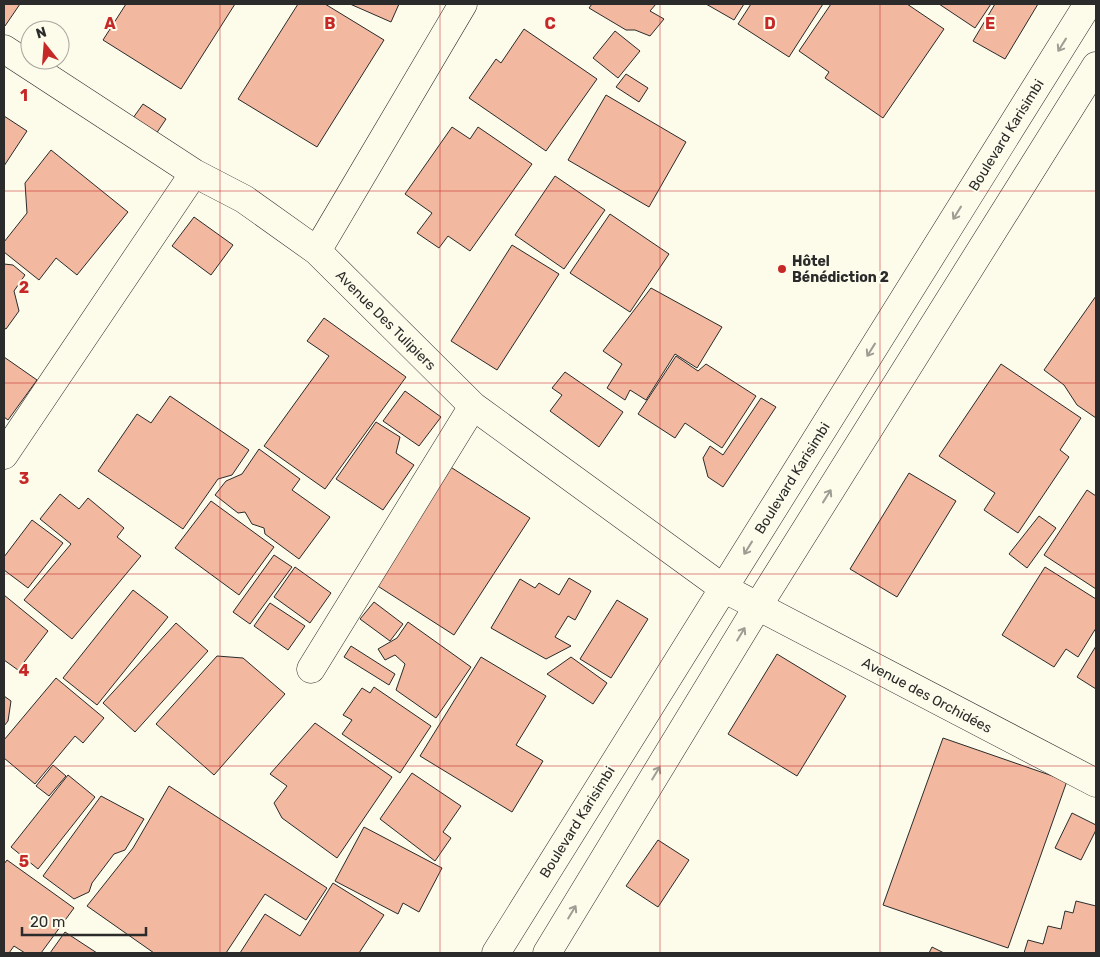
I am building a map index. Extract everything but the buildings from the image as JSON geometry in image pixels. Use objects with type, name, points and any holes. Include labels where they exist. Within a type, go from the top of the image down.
[{"type":"street","points":[[318,251],[463,4]]},
{"type":"street","name":"Boulevard Karisimbi","points":[[496,953],[1088,4]]},
{"type":"street","name":"Avenue Des Tulipiers","points":[[4,49],[194,173],[244,199],[318,251],[473,406],[723,588],[758,606]]},
{"type":"street","points":[[547,953],[758,606],[1096,66]]},
{"type":"street","points":[[4,455],[194,173]]},
{"type":"street","points":[[311,669],[473,406]]},
{"type":"street","name":"Avenue des Orchidées","points":[[758,606],[1096,784]]},
{"type":"place","name":"Hôtel Bénédiction 2","points":[[782,269]]}]
